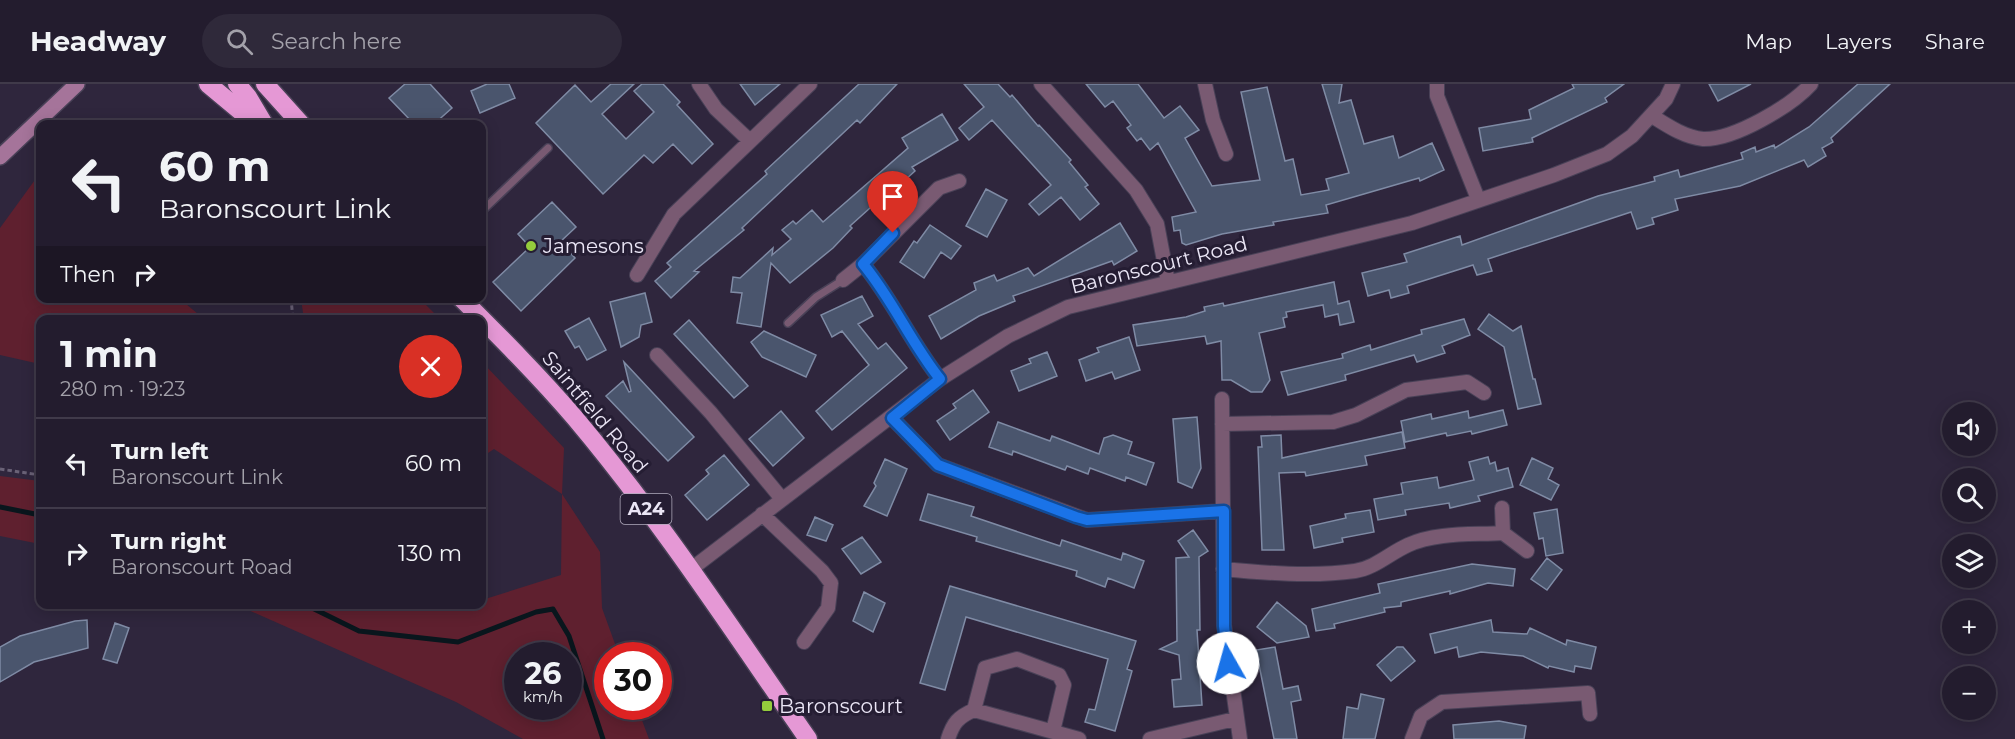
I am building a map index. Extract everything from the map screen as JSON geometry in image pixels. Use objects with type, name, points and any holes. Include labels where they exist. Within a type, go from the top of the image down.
[{"type":"highway","points":[[237,84],[262,120]]},
{"type":"highway","points":[[266,84],[298,120]]},
{"type":"highway","points":[[207,85],[251,120]]},
{"type":"highway","name":"Saintfield Road","points":[[466,303],[478,315]]},
{"type":"highway","name":"Saintfield Road","points":[[486,323],[534,371],[574,418],[690,570],[808,739]]},
{"type":"street","points":[[39,120],[77,84]]},
{"type":"street","points":[[699,84],[716,109],[750,141]]},
{"type":"street","points":[[637,275],[674,214],[810,84]]},
{"type":"street","points":[[1205,84],[1213,120],[1226,154]]},
{"type":"street","points":[[1437,84],[1437,96],[1478,200]]},
{"type":"street","name":"Baronscourt Road","points":[[690,570],[892,418],[940,379],[1008,336],[1068,307],[1412,223],[1554,175],[1607,154],[1632,136],[1666,99],[1673,84]]},
{"type":"street","points":[[1652,116],[1680,133],[1704,139],[1725,135],[1763,119],[1810,84]]},
{"type":"street","points":[[1043,85],[1136,190],[1157,224],[1168,282]]},
{"type":"street","points":[[0,157],[36,123]]},
{"type":"street","points":[[843,280],[863,264],[939,188],[959,181]]},
{"type":"street","points":[[863,264],[884,289],[924,360],[940,379]]},
{"type":"street","points":[[657,355],[691,382],[782,499]]},
{"type":"street","points":[[1222,424],[1333,422],[1356,415],[1406,390],[1467,382],[1484,393]]},
{"type":"street","points":[[1222,399],[1224,626],[1235,719],[1240,739]]},
{"type":"street","points":[[892,418],[938,465],[1087,520],[1224,511]]},
{"type":"street","points":[[1502,508],[1503,533]]},
{"type":"street","points":[[762,514],[822,571],[831,583],[828,608],[804,642]]},
{"type":"street","points":[[1222,569],[1268,573],[1356,571],[1372,566],[1409,544],[1428,539],[1503,533],[1527,551]]},
{"type":"street","points":[[974,710],[985,668],[1017,659],[1059,675],[1064,685],[1053,731]]},
{"type":"street","points":[[1412,739],[1421,716],[1442,702],[1588,693],[1590,714]]},
{"type":"street","points":[[948,739],[952,725],[961,715],[974,710],[1079,739]]},
{"type":"street","points":[[1150,739],[1235,719]]},
{"type":"lane","points":[[486,206],[548,148]]},
{"type":"lane","points":[[788,323],[816,297],[843,280]]},
{"type":"path","points":[[0,469],[36,474]]},
{"type":"shaded area","points":[[36,178],[36,303],[185,303],[199,315],[36,315],[36,363],[0,355],[0,228]]},
{"type":"shaded area","points":[[302,303],[424,303],[436,315],[303,315]]},
{"type":"shaded area","points":[[486,366],[564,448],[562,494],[494,449],[486,454]]},
{"type":"shaded area","points":[[0,476],[36,480],[36,543],[0,536]]},
{"type":"shaded area","points":[[562,494],[600,552],[602,608],[614,642],[594,642],[594,720],[642,720],[649,739],[523,739],[456,702],[246,609],[486,609],[486,599],[561,575]]},
{"type":"building","points":[[405,84],[430,84],[452,108],[438,120],[410,120],[389,98]]},
{"type":"building","points":[[487,84],[509,84],[515,98],[480,113],[471,91]]},
{"type":"building","points":[[611,84],[634,84],[602,114],[626,139],[654,112],[634,91],[642,84],[663,84],[680,102],[677,105],[713,144],[692,164],[673,144],[653,163],[644,155],[603,194],[536,123],[575,85],[591,102]]},
{"type":"building","points":[[740,84],[780,84],[755,105]]},
{"type":"building","points":[[859,84],[897,84],[860,123],[857,120],[742,228],[744,230],[694,271],[699,272],[671,298],[655,281],[671,267],[667,263],[767,174],[765,171]]},
{"type":"building","points":[[964,84],[998,84],[1010,97],[1012,95],[1071,160],[1069,162],[1088,185],[1085,187],[1099,204],[1080,220],[1061,197],[1039,215],[1029,204],[1051,185],[992,120],[969,140],[959,128],[984,107]]},
{"type":"building","points":[[1086,84],[1138,84],[1164,118],[1180,106],[1199,130],[1185,138],[1212,186],[1260,180],[1241,92],[1267,87],[1285,161],[1293,159],[1301,195],[1329,190],[1326,179],[1349,173],[1322,84],[1342,84],[1339,103],[1351,100],[1364,144],[1393,136],[1399,158],[1432,143],[1444,170],[1420,181],[1419,178],[1326,205],[1328,213],[1273,222],[1274,225],[1222,234],[1186,245],[1182,243],[1180,230],[1174,231],[1172,217],[1196,212],[1158,143],[1150,150],[1141,138],[1137,141],[1127,128],[1131,125],[1113,101],[1105,107]]},
{"type":"building","points":[[1572,84],[1624,84],[1605,98],[1607,102],[1532,138],[1533,142],[1483,151],[1479,128],[1531,119],[1529,110],[1574,88]]},
{"type":"building","points":[[1709,84],[1751,84],[1718,101]]},
{"type":"building","points":[[1858,84],[1890,84],[1831,138],[1833,142],[1822,148],[1826,156],[1808,167],[1804,160],[1740,186],[1675,199],[1678,210],[1652,218],[1654,224],[1637,229],[1631,212],[1488,259],[1492,271],[1477,275],[1473,265],[1407,286],[1409,293],[1391,298],[1389,290],[1368,296],[1362,273],[1407,262],[1404,254],[1460,236],[1462,245],[1598,196],[1655,181],[1654,177],[1678,170],[1680,177],[1743,159],[1741,153],[1755,147],[1756,152],[1774,145],[1775,148],[1809,127]]},
{"type":"building","points":[[942,114],[958,140],[912,167],[915,171],[850,226],[852,228],[833,248],[790,283],[771,263],[761,327],[737,323],[742,293],[731,292],[733,277],[740,278],[773,248],[772,255],[791,239],[782,230],[793,221],[796,224],[812,210],[823,222],[908,148],[902,138]]},
{"type":"building","points":[[986,189],[1007,200],[987,237],[966,226]]},
{"type":"building","points":[[552,202],[576,227],[560,242],[575,258],[521,311],[493,282],[530,247],[518,234]]},
{"type":"building","points":[[1120,223],[1137,251],[1114,265],[1112,261],[1013,296],[1015,301],[979,316],[941,339],[929,316],[976,290],[974,283],[994,275],[997,281],[1028,268],[1034,276]]},
{"type":"building","points":[[930,225],[961,246],[951,259],[941,252],[924,278],[900,262],[914,241],[917,243]]},
{"type":"building","points":[[1334,282],[1338,304],[1349,301],[1354,322],[1340,325],[1338,314],[1325,317],[1323,305],[1286,312],[1287,317],[1283,318],[1285,327],[1259,333],[1270,380],[1262,392],[1251,392],[1231,380],[1222,380],[1221,341],[1207,344],[1205,336],[1137,346],[1133,325],[1186,317],[1205,311],[1204,307],[1223,303],[1224,306]]},
{"type":"building","points":[[645,293],[652,322],[641,325],[639,337],[621,347],[610,302]]},
{"type":"building","points":[[862,296],[873,316],[858,324],[878,349],[886,343],[907,368],[832,430],[816,411],[869,365],[842,331],[832,337],[821,315]]},
{"type":"building","points":[[1489,314],[1513,331],[1521,326],[1541,404],[1518,409],[1504,347],[1478,329]]},
{"type":"building","points":[[589,318],[606,350],[587,360],[579,346],[575,348],[565,331]]},
{"type":"building","points":[[1464,319],[1470,335],[1442,346],[1445,353],[1417,362],[1414,355],[1345,375],[1346,380],[1288,395],[1281,372],[1343,358],[1342,354],[1370,345],[1371,350],[1422,334],[1421,330]]},
{"type":"building","points":[[689,320],[748,386],[734,398],[674,334]]},
{"type":"building","points":[[764,331],[816,355],[806,377],[762,357],[751,342]]},
{"type":"building","points":[[1129,337],[1140,370],[1115,379],[1112,372],[1086,381],[1079,360],[1099,352],[1097,348]]},
{"type":"building","points":[[1047,352],[1057,376],[1019,391],[1011,371],[1031,363],[1029,359]]},
{"type":"building","points":[[624,362],[694,437],[668,461],[606,396],[623,381],[629,392],[631,391]]},
{"type":"building","points":[[973,390],[989,412],[950,440],[937,421],[956,408],[953,404]]},
{"type":"building","points":[[1503,410],[1507,425],[1472,434],[1471,431],[1447,436],[1446,433],[1405,442],[1401,421],[1431,414],[1432,419],[1468,411],[1469,418]]},
{"type":"building","points":[[781,411],[804,438],[773,466],[749,439]]},
{"type":"building","points":[[1197,417],[1201,468],[1192,488],[1178,482],[1173,419]]},
{"type":"building","points":[[998,422],[1050,441],[1052,436],[1099,454],[1104,438],[1113,435],[1132,442],[1128,454],[1154,463],[1146,485],[1126,477],[1125,481],[1090,468],[1088,474],[1067,466],[1065,470],[1013,451],[1012,455],[989,447]]},
{"type":"building","points":[[1402,432],[1405,448],[1365,456],[1367,465],[1306,476],[1305,472],[1279,473],[1284,550],[1262,550],[1258,447],[1262,447],[1261,436],[1281,435],[1282,458]]},
{"type":"building","points":[[724,455],[749,485],[707,520],[685,495],[709,474],[706,470]]},
{"type":"building","points":[[1488,457],[1490,464],[1495,462],[1497,471],[1508,468],[1513,487],[1478,496],[1480,501],[1450,508],[1449,503],[1405,510],[1406,515],[1378,520],[1374,499],[1403,494],[1401,483],[1437,477],[1439,488],[1474,480],[1469,462]]},
{"type":"building","points":[[1532,458],[1553,468],[1548,479],[1559,485],[1551,500],[1520,485]]},
{"type":"building","points":[[885,459],[907,469],[887,516],[864,506],[876,486],[874,483]]},
{"type":"building","points":[[928,494],[974,507],[971,516],[1060,546],[1062,540],[1121,560],[1123,553],[1144,561],[1134,588],[1108,578],[1105,587],[1076,576],[1077,571],[976,541],[977,537],[920,520]]},
{"type":"building","points":[[1557,509],[1563,553],[1546,556],[1543,538],[1539,539],[1534,513]]},
{"type":"building","points":[[1370,510],[1374,532],[1342,538],[1343,542],[1314,548],[1310,526],[1346,518],[1345,514]]},
{"type":"building","points":[[815,517],[833,525],[826,541],[807,535]]},
{"type":"building","points":[[1193,530],[1208,551],[1199,557],[1200,630],[1197,630],[1202,705],[1174,707],[1172,680],[1181,679],[1179,655],[1160,649],[1177,641],[1176,558],[1189,557],[1178,541]]},
{"type":"building","points":[[862,537],[881,562],[861,574],[842,549]]},
{"type":"building","points":[[1547,558],[1562,570],[1547,590],[1531,579]]},
{"type":"building","points":[[1472,564],[1515,569],[1513,586],[1488,583],[1450,594],[1450,591],[1401,602],[1401,606],[1384,608],[1385,612],[1334,624],[1335,628],[1316,631],[1312,609],[1380,593],[1378,584]]},
{"type":"building","points":[[950,586],[1136,641],[1127,669],[1132,671],[1115,731],[1085,722],[1089,709],[1095,710],[1108,659],[966,617],[945,690],[920,683]]},
{"type":"building","points":[[864,592],[885,603],[873,632],[853,621]]},
{"type":"building","points":[[1277,602],[1306,626],[1309,637],[1277,643],[1257,627]]},
{"type":"building","points":[[87,620],[88,648],[34,662],[0,682],[0,647],[20,636],[75,621]]},
{"type":"building","points":[[1491,620],[1493,632],[1527,634],[1530,628],[1566,645],[1567,640],[1596,647],[1591,669],[1575,666],[1574,672],[1549,666],[1548,668],[1523,656],[1481,652],[1459,657],[1457,647],[1435,653],[1430,634]]},
{"type":"building","points":[[115,623],[129,628],[117,663],[103,659]]},
{"type":"building","points":[[1275,647],[1283,689],[1298,686],[1301,700],[1291,702],[1297,739],[1274,739],[1256,650]]},
{"type":"building","points":[[1397,647],[1403,647],[1415,661],[1391,681],[1377,665]]},
{"type":"building","points":[[1361,694],[1384,699],[1375,739],[1343,739],[1347,707],[1358,709]]},
{"type":"building","points":[[1499,721],[1526,726],[1524,739],[1454,739],[1453,725]]},
{"type":"waterway","points":[[0,507],[36,514]]},
{"type":"waterway","points":[[314,609],[359,631],[458,642],[536,612],[553,609],[569,636],[603,739]]},
{"type":"place","name":"Jamesons","points":[[531,246]]},
{"type":"place","name":"Baronscourt","points":[[767,706]]},
{"type":"route","points":[[893,233],[863,264],[884,289],[924,360],[940,379],[892,418],[938,465],[1076,517],[1087,520],[1224,511],[1222,569],[1228,663]]}]
